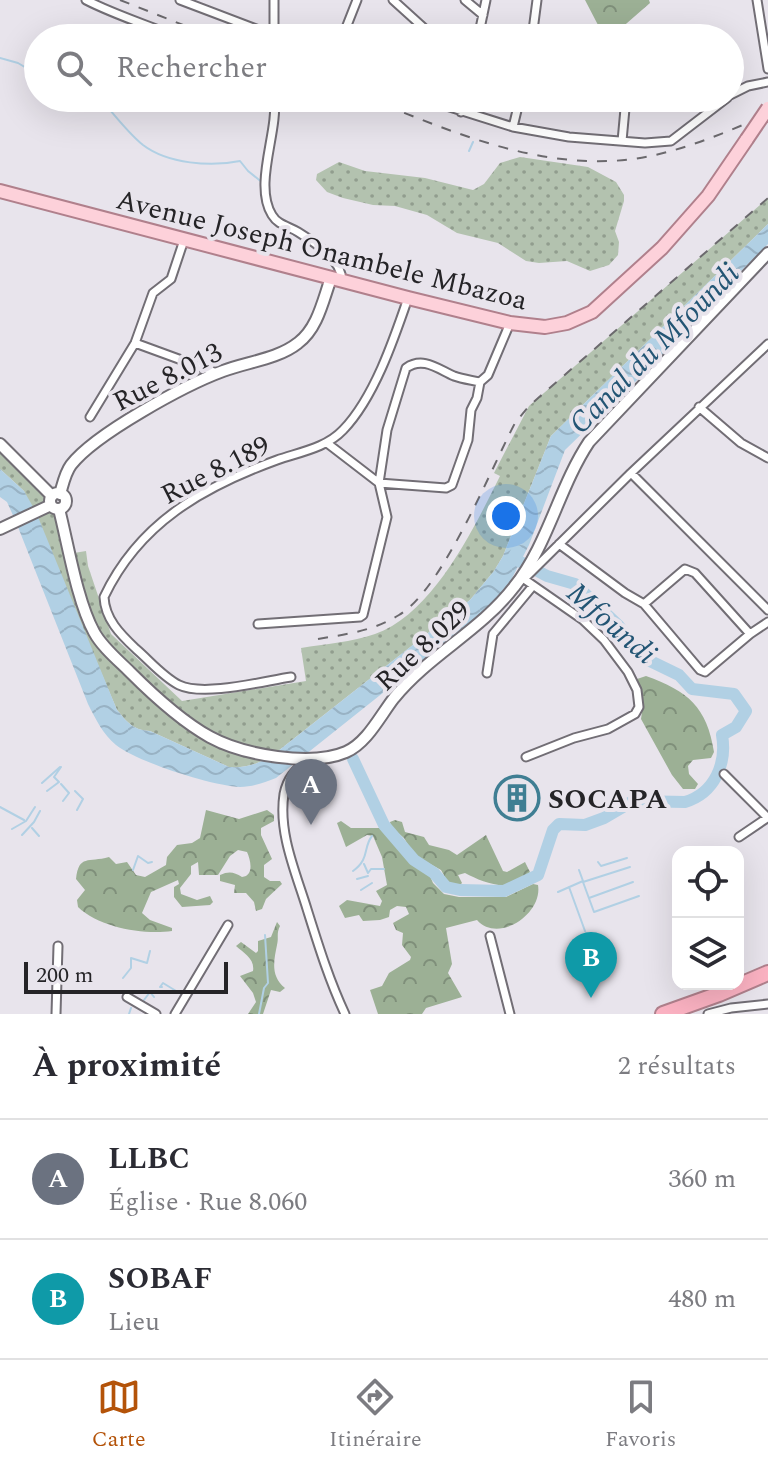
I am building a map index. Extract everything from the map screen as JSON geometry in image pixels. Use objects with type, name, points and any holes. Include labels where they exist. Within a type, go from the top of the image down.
[{"type":"highway","points":[[663,1014],[768,973]]},
{"type":"highway","points":[[682,1014],[768,980]]},
{"type":"main road","name":"Avenue Joseph Onambele Mbazoa","points":[[0,191],[408,298],[510,323],[545,327],[567,323],[592,312],[671,239],[708,196],[768,108]]},
{"type":"main road","points":[[522,580],[572,468],[589,442],[768,253]]},
{"type":"main road","name":"Rue 8.013","points":[[56,501],[70,467],[93,445],[151,407],[217,373],[280,353],[300,342],[314,323],[337,279]]},
{"type":"main road","points":[[0,444],[56,501],[0,529]]},
{"type":"main road","name":"Rue 8.029","points":[[56,501],[89,620],[94,633],[106,648],[147,689],[211,738],[233,747],[273,756],[304,759],[331,757],[351,750],[408,683],[480,624],[522,580]]},
{"type":"street","points":[[86,0],[100,9],[146,24]]},
{"type":"street","points":[[180,0],[243,24]]},
{"type":"street","points":[[274,0],[276,24]]},
{"type":"street","points":[[348,24],[357,0]]},
{"type":"street","points":[[393,0],[420,24]]},
{"type":"street","points":[[465,0],[483,15]]},
{"type":"street","points":[[481,24],[486,0]]},
{"type":"street","points":[[534,24],[537,0]]},
{"type":"street","points":[[757,0],[768,69]]},
{"type":"street","points":[[744,88],[768,82]]},
{"type":"street","points":[[273,112],[266,187],[269,209],[280,224],[301,233],[334,260],[339,267],[337,279]]},
{"type":"street","points":[[461,112],[513,127],[569,137],[671,141],[709,112]]},
{"type":"street","points":[[513,127],[517,112]]},
{"type":"street","points":[[622,141],[625,112]]},
{"type":"street","points":[[90,417],[135,343],[153,293],[171,279],[184,240]]},
{"type":"street","name":"Rue 8.189","points":[[291,677],[206,689],[178,684],[130,643],[113,624],[104,605],[104,597],[134,549],[151,529],[178,507],[234,478],[327,443],[349,423],[392,345],[408,298]]},
{"type":"street","points":[[327,443],[379,483],[446,488],[452,485],[468,440],[471,410],[480,382],[488,375],[510,323]]},
{"type":"street","points":[[135,343],[217,373]]},
{"type":"street","name":"Rue 8.029","points":[[522,580],[768,344]]},
{"type":"street","points":[[258,624],[362,616],[387,517],[379,483],[387,430],[406,368],[414,362],[424,363],[480,382]]},
{"type":"street","points":[[699,407],[741,443],[768,458]]},
{"type":"street","points":[[631,473],[768,610]]},
{"type":"street","points":[[559,544],[644,604],[705,672],[768,622]]},
{"type":"street","points":[[644,604],[685,569],[695,573],[750,634]]},
{"type":"street","points":[[522,580],[583,620],[604,640],[628,672],[637,690],[639,707],[635,714],[608,729],[574,738],[526,757]]},
{"type":"street","points":[[487,673],[493,634],[532,587]]},
{"type":"street","points":[[304,759],[288,780],[283,826],[323,959],[345,1014]]},
{"type":"street","points":[[724,774],[767,818],[739,837]]},
{"type":"street","points":[[175,1014],[228,925]]},
{"type":"street","points":[[490,936],[510,1014]]},
{"type":"street","points":[[56,1014],[58,946]]},
{"type":"street","points":[[127,997],[156,1014]]},
{"type":"street","points":[[708,1014],[768,1004]]},
{"type":"green space","points":[[585,0],[649,0],[650,3],[626,24],[597,24]]},
{"type":"green space","points":[[520,157],[588,167],[616,182],[624,201],[615,231],[619,242],[618,255],[609,265],[590,271],[567,261],[526,261],[498,243],[457,233],[427,215],[395,206],[343,198],[327,192],[316,180],[317,174],[339,162],[365,171],[425,178],[473,190],[484,184],[500,163]]},
{"type":"green space","points":[[768,198],[768,224],[551,436],[503,556],[470,600],[273,755],[252,765],[229,767],[135,727],[117,710],[24,491],[0,469],[0,444],[66,512],[74,553],[86,551],[88,566],[111,634],[182,701],[306,681],[301,648],[375,634],[396,624],[433,589],[478,520],[500,476],[494,473],[529,406]]},
{"type":"green space","points":[[646,676],[684,695],[706,723],[714,752],[711,758],[693,760],[688,766],[689,774],[698,784],[695,789],[683,789],[672,775],[641,719],[643,705],[637,679]]},
{"type":"green space","points":[[206,810],[239,819],[267,810],[274,815],[274,821],[261,828],[272,859],[264,865],[264,877],[282,884],[266,899],[262,909],[256,911],[254,902],[246,893],[234,893],[235,885],[220,881],[220,875],[226,873],[242,877],[250,871],[247,852],[238,850],[230,856],[218,875],[199,875],[198,862],[191,866],[191,874],[180,888],[181,894],[197,900],[210,896],[213,902],[210,905],[182,907],[174,897],[178,880],[151,892],[142,913],[150,920],[172,928],[172,931],[149,932],[110,925],[78,907],[77,900],[85,890],[76,879],[82,863],[109,857],[116,864],[127,862],[136,875],[145,877],[166,865],[167,857],[177,845],[192,843],[200,838]]},
{"type":"green space","points":[[341,821],[351,828],[380,828],[400,844],[408,860],[430,876],[444,894],[506,897],[533,884],[538,885],[534,906],[507,927],[486,927],[477,920],[446,928],[452,964],[448,973],[462,997],[426,1008],[422,1014],[378,1014],[370,990],[382,986],[389,973],[410,960],[402,945],[403,933],[396,930],[393,923],[409,914],[406,907],[397,906],[390,910],[389,917],[380,920],[363,921],[359,915],[345,918],[339,906],[347,900],[380,906],[382,901],[376,891],[387,885],[382,857],[373,836],[367,835],[346,847],[337,823]]},
{"type":"green space","points":[[390,822],[402,822],[405,832],[424,837],[429,845],[457,855],[486,835],[503,871],[507,872],[525,862],[530,872],[523,879],[507,885],[489,883],[465,873],[458,875],[462,883],[459,886],[449,884],[441,870],[414,855],[404,838],[391,827]]},
{"type":"green space","points":[[277,922],[280,926],[274,968],[285,988],[280,992],[271,990],[263,1014],[248,1014],[256,1002],[240,976],[253,971],[253,967],[248,957],[236,946],[241,942],[256,953],[258,941],[271,937]]},
{"type":"water","name":"Canal du Mfoundi","points":[[768,224],[768,244],[711,301],[697,322],[565,450],[529,545],[510,582],[487,610],[276,778],[240,787],[194,778],[126,752],[104,731],[88,704],[16,522],[7,502],[0,497],[0,469],[24,491],[36,512],[121,715],[135,727],[229,767],[252,765],[273,755],[470,600],[503,556],[551,436]]},
{"type":"waterway","points":[[0,58],[24,67]]},
{"type":"waterway","points":[[112,112],[131,134],[153,151],[190,162],[216,164],[240,161],[263,183]]},
{"type":"waterway","points":[[469,151],[473,142]]},
{"type":"waterway","name":"Mfoundi","points":[[353,759],[384,825],[414,860],[434,873],[446,887],[460,890],[504,891],[538,875],[553,830],[559,824],[585,825],[633,801],[685,802],[704,792],[711,784],[723,756],[722,735],[736,727],[746,711],[734,694],[692,689],[679,675],[644,658],[618,625],[575,584],[547,576],[513,558],[517,551]]},
{"type":"waterway","points":[[42,783],[60,767]]},
{"type":"waterway","points":[[47,791],[59,782],[54,777],[61,767]]},
{"type":"waterway","points":[[61,784],[69,793],[63,801]]},
{"type":"waterway","points":[[75,791],[83,799],[77,810]]},
{"type":"waterway","points":[[0,807],[24,820]]},
{"type":"waterway","points":[[12,829],[26,821],[35,807]]},
{"type":"waterway","points":[[22,835],[40,811]]},
{"type":"waterway","points":[[32,828],[39,836]]},
{"type":"waterway","points":[[353,871],[362,862],[372,836]]},
{"type":"waterway","points":[[133,870],[138,856],[148,863],[152,862]]},
{"type":"waterway","points":[[598,862],[601,866],[627,858]]},
{"type":"waterway","points":[[364,864],[368,873],[371,869],[384,869]]},
{"type":"waterway","points":[[630,867],[583,882],[594,912],[639,896]]},
{"type":"waterway","points":[[558,892],[583,881],[579,870]]},
{"type":"waterway","points":[[357,879],[368,876]]},
{"type":"waterway","points":[[589,898],[633,882]]},
{"type":"waterway","points":[[361,890],[372,883]]},
{"type":"waterway","points":[[569,887],[585,931]]},
{"type":"waterway","points":[[259,1014],[264,988],[268,983],[265,935]]},
{"type":"waterway","points":[[123,978],[131,968],[131,958],[147,963],[150,951]]},
{"type":"waterway","points":[[162,987],[163,983],[181,994]]},
{"type":"waterway","points":[[144,1000],[150,992],[154,997]]},
{"type":"waterway","points":[[129,1014],[131,1008]]},
{"type":"railway","points":[[120,0],[181,24]]},
{"type":"railway","points":[[402,112],[497,146],[530,154],[599,161],[634,159],[668,152],[768,114]]},
{"type":"railway","points":[[318,639],[379,625],[415,602],[448,556],[515,423],[529,406],[768,198]]},
{"type":"place","name":"SOCAPA","points":[[517,798]]},
{"type":"place","name":"LLBC","points":[[311,825]]},
{"type":"place","name":"SOBAF","points":[[591,998]]}]
